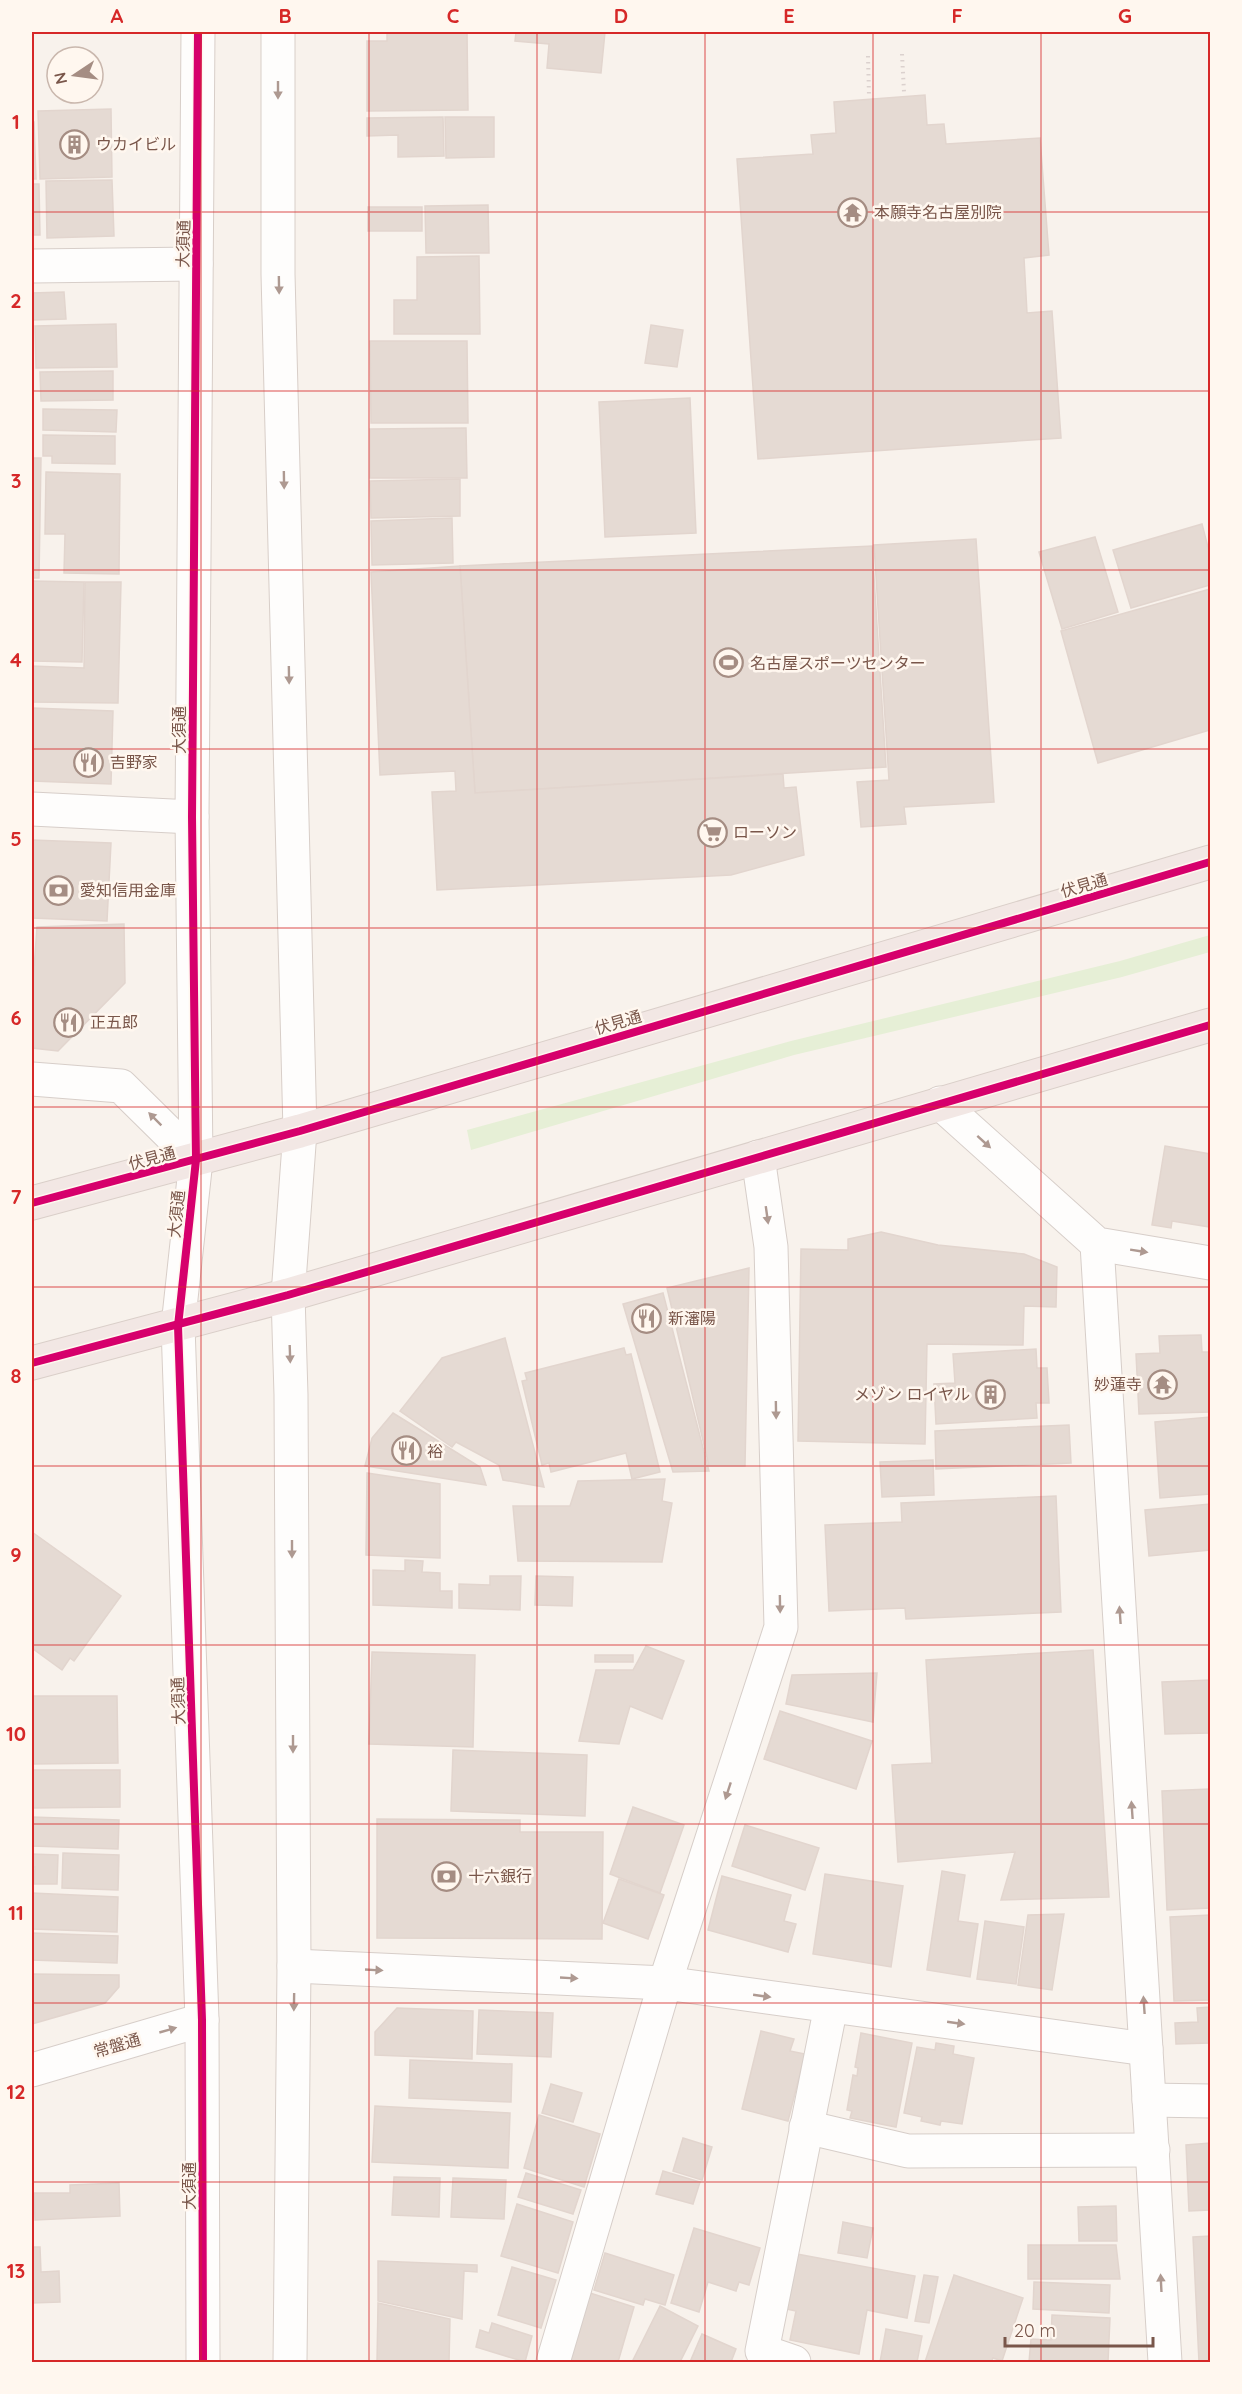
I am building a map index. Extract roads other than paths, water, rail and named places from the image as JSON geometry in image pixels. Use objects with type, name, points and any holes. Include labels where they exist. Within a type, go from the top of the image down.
[{"type":"highway","name":"伏見通","points":[[32,1203],[300,1131],[1210,862]]},
{"type":"highway","points":[[32,1363],[288,1295],[1210,1025]]},
{"type":"street","name":"大須通","points":[[198,32],[192,817],[196,1160],[178,1326],[202,2020],[203,2362]]},
{"type":"street","points":[[278,32],[278,274],[300,1131],[288,1295],[291,1395],[294,1966],[290,2362]]},
{"type":"street","points":[[32,266],[196,264]]},
{"type":"street","points":[[32,809],[192,817]]},
{"type":"street","points":[[32,1079],[121,1086],[196,1160]]},
{"type":"street","points":[[940,1103],[1097,1244],[1210,1263]]},
{"type":"street","points":[[553,2362],[665,1983],[781,1627],[771,1247],[758,1157]]},
{"type":"street","points":[[1097,1244],[1165,2362]]},
{"type":"street","points":[[294,1966],[665,1983],[1146,2049]]},
{"type":"street","points":[[794,2362],[762,2351],[831,2006]]},
{"type":"street","name":"常盤通","points":[[32,2070],[202,2020]]},
{"type":"street","points":[[1149,2100],[1210,2101]]},
{"type":"street","points":[[806,2127],[908,2151],[1153,2150]]},
{"type":"place","name":"ウカイビル","points":[[75,144]]},
{"type":"place","name":"本願寺名古屋別院","points":[[853,212]]},
{"type":"place","name":"名古屋スポーツセンター","points":[[729,663]]},
{"type":"place","name":"吉野家","points":[[89,762]]},
{"type":"place","name":"ローソン","points":[[712,832]]},
{"type":"place","name":"愛知信用金庫","points":[[59,890]]},
{"type":"place","name":"正五郎","points":[[69,1022]]},
{"type":"place","name":"新瀋陽","points":[[647,1318]]},
{"type":"place","name":"妙蓮寺","points":[[1163,1384]]},
{"type":"place","name":"メゾン ロイヤル","points":[[991,1394]]},
{"type":"place","name":"裕","points":[[406,1451]]},
{"type":"place","name":"十六銀行","points":[[447,1876]]}]
